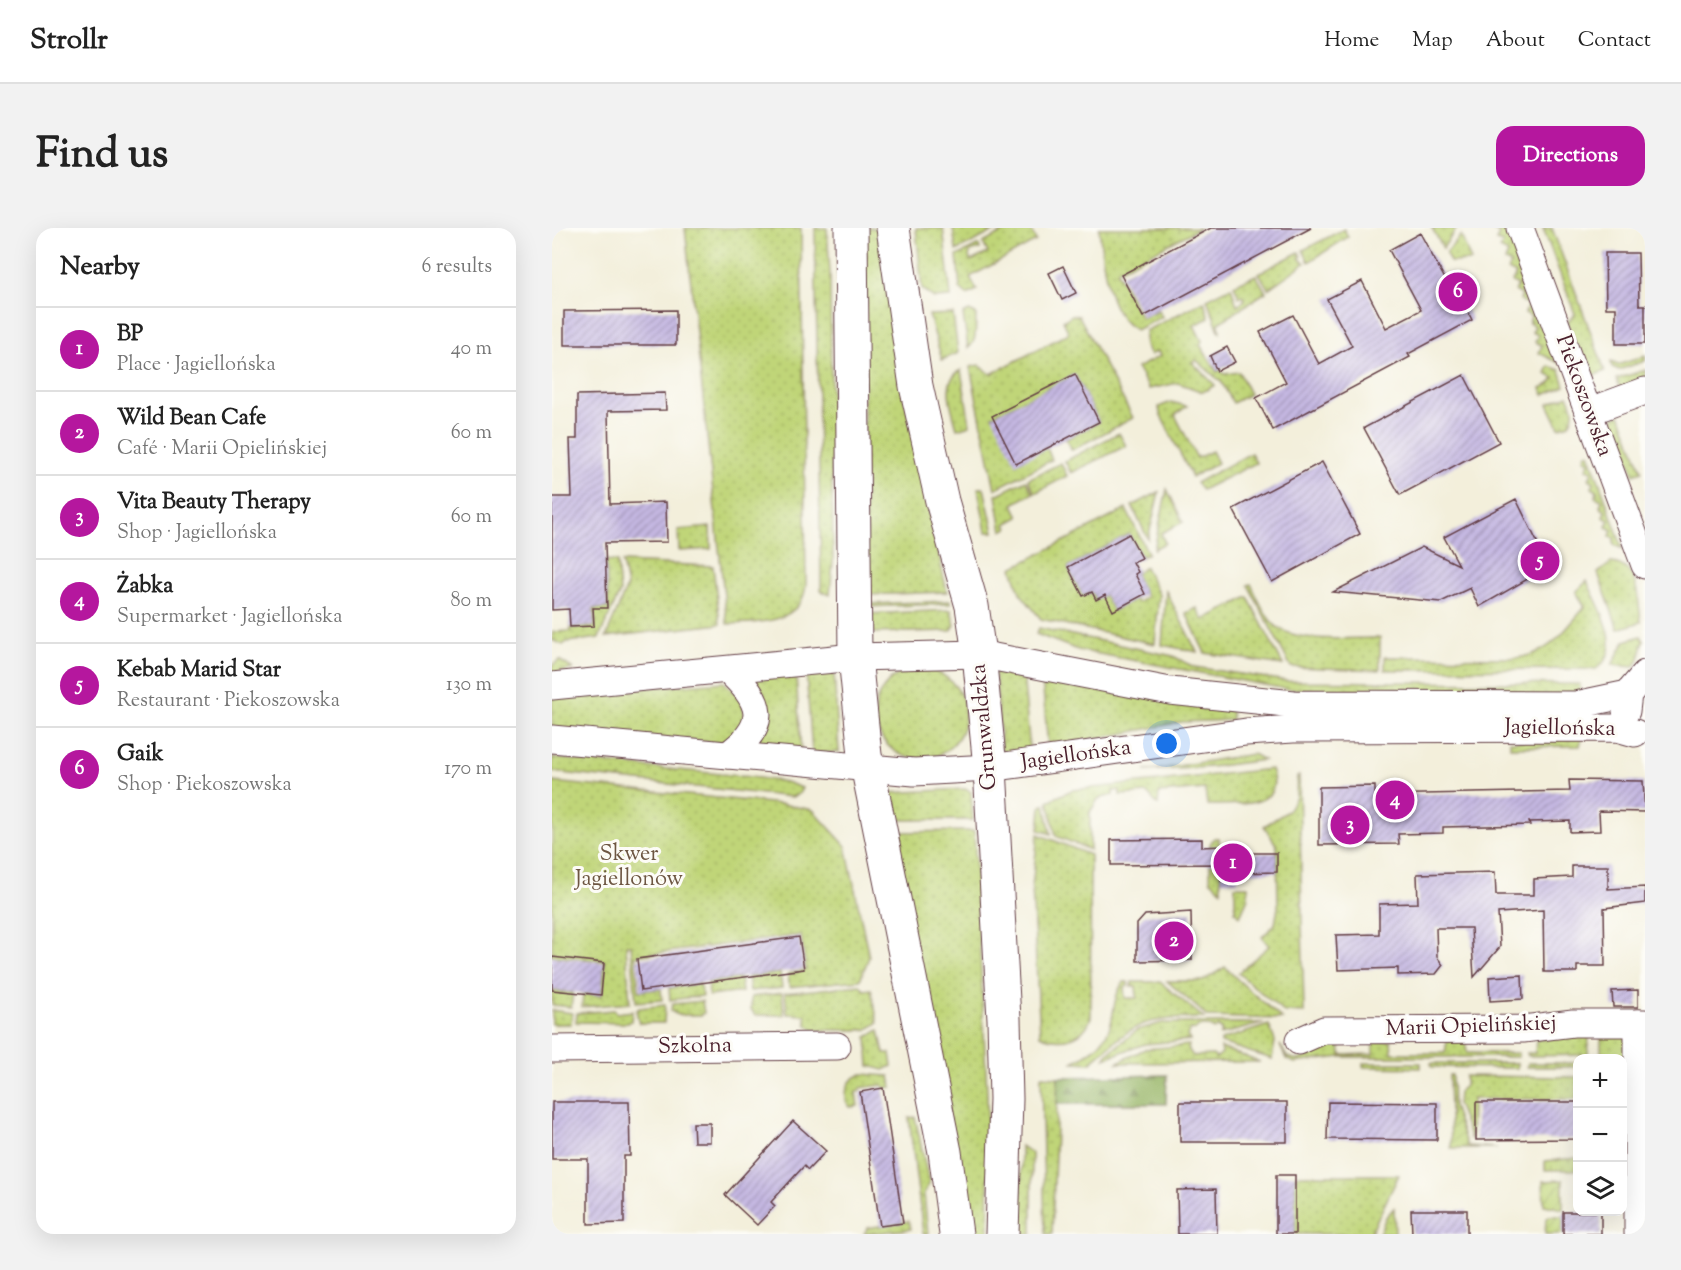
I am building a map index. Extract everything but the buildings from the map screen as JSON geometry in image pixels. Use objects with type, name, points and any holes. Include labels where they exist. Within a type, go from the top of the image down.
[{"type":"main road","points":[[851,228],[855,657],[867,769],[945,1152],[956,1234]]},
{"type":"main road","name":"Grunwaldzka","points":[[893,228],[915,387],[942,501],[972,606],[979,654],[990,768],[1005,1031],[1006,1099],[1002,1234]]},
{"type":"street","name":"Piekoszowska","points":[[1520,228],[1645,565]]},
{"type":"street","points":[[1588,412],[1645,391]]},
{"type":"street","name":"Jagiellońska","points":[[552,686],[855,657],[979,654],[1170,691],[1294,704],[1576,705],[1641,679]]},
{"type":"street","points":[[728,670],[749,689],[756,706],[756,725],[746,741],[728,755]]},
{"type":"street","points":[[1640,736],[1627,713],[1641,679]]},
{"type":"street","name":"Jagiellońska","points":[[552,740],[914,772],[990,768],[1246,732],[1293,729],[1617,728],[1640,736]]},
{"type":"street","name":"Marii Opielińskiej","points":[[1299,1041],[1324,1030],[1516,1029],[1573,1023],[1642,1023]]},
{"type":"street","points":[[1638,1234],[1642,1023]]},
{"type":"street","name":"Szkolna","points":[[552,1049],[837,1046]]},
{"type":"green space","points":[[685,228],[801,228],[806,583],[797,607],[777,619],[727,624]]},
{"type":"green space","points":[[815,228],[827,228],[830,272],[833,563],[830,595],[821,591]]},
{"type":"green space","points":[[862,228],[881,228],[898,369],[947,592],[866,595]]},
{"type":"green space","points":[[916,228],[943,228],[951,297],[934,298],[922,289]]},
{"type":"green space","points":[[953,228],[1000,228],[956,251]]},
{"type":"green space","points":[[1011,228],[1030,228],[1036,241],[970,277],[977,290],[967,295],[960,289],[957,256],[979,245],[980,249],[970,252],[971,261],[988,253],[983,243]]},
{"type":"green space","points":[[1099,228],[1200,228],[1117,271],[1141,318],[1158,310],[1162,317],[1136,330],[1126,323],[1118,312],[1107,285]]},
{"type":"green space","points":[[1432,228],[1457,228],[1443,248]]},
{"type":"green space","points":[[1488,228],[1509,228],[1559,363],[1539,353],[1542,345],[1535,342],[1538,335],[1532,332],[1535,326],[1529,323],[1531,316],[1525,313],[1528,305],[1520,300],[1522,295],[1515,291],[1518,285],[1512,282],[1516,274],[1508,270],[1511,264],[1505,261],[1508,253],[1500,249],[1503,243],[1496,241],[1499,233]]},
{"type":"green space","points":[[1543,228],[1552,228],[1605,371],[1590,377],[1567,322],[1575,314]]},
{"type":"green space","points":[[1344,229],[1348,237],[1309,262],[1303,250]]},
{"type":"green space","points":[[1461,235],[1471,261],[1450,262],[1446,253]]},
{"type":"green space","points":[[1299,252],[1302,256],[1299,258],[1305,263],[1268,289],[1259,273]]},
{"type":"green space","points":[[1256,275],[1266,292],[1219,323],[1220,333],[1207,299],[1231,287],[1237,305],[1245,300],[1242,295],[1239,297],[1234,285]]},
{"type":"green space","points":[[1204,301],[1209,318],[1194,325],[1202,341],[1200,345],[1217,372],[1220,370],[1224,374],[1239,372],[1250,394],[1233,403],[1222,383],[1196,360],[1192,362],[1215,385],[1203,392],[1178,383],[1149,389],[1137,368],[1160,356],[1158,351],[1150,355],[1145,345],[1145,331]]},
{"type":"green space","points":[[969,311],[976,314],[976,328],[975,338],[968,348],[963,314]]},
{"type":"green space","points":[[953,314],[958,353],[942,360],[929,315]]},
{"type":"green space","points":[[1072,315],[1079,316],[1133,418],[1072,450],[1066,439],[1099,422],[1075,375],[992,416],[1047,448],[1052,460],[995,489],[970,367],[979,365],[991,374],[1069,333],[1063,321]]},
{"type":"green space","points":[[1645,356],[1645,361],[1619,370],[1612,367],[1611,362],[1618,365]]},
{"type":"green space","points":[[1549,366],[1560,370],[1565,386],[1544,395],[1541,388],[1550,384],[1554,378],[1546,374]]},
{"type":"green space","points":[[961,370],[970,425],[957,429],[949,389],[954,375]]},
{"type":"green space","points":[[1645,370],[1645,381],[1620,390],[1617,379]]},
{"type":"green space","points":[[1568,395],[1573,413],[1569,424],[1559,427],[1548,404]]},
{"type":"green space","points":[[1171,402],[1187,406],[1175,415],[1197,458],[1212,451],[1218,463],[1192,477],[1160,414],[1159,407]]},
{"type":"green space","points":[[1620,414],[1642,471],[1634,474],[1627,455],[1614,447],[1609,431],[1614,417]]},
{"type":"green space","points":[[1119,433],[1126,446],[1071,473],[1065,461]]},
{"type":"green space","points":[[1251,453],[1256,463],[1202,490],[1196,483]]},
{"type":"green space","points":[[1586,453],[1589,453],[1623,549],[1614,545],[1614,538],[1610,536],[1612,530],[1606,527],[1609,520],[1603,517],[1605,511],[1600,507],[1602,500],[1595,497],[1597,491],[1592,488],[1594,482],[1589,479],[1592,471],[1586,469],[1589,462],[1584,459]]},
{"type":"green space","points":[[1061,463],[1067,476],[1035,493],[1028,479]]},
{"type":"green space","points":[[1026,480],[1033,493],[1013,504],[1019,517],[1006,524],[1008,528],[1002,531],[996,495]]},
{"type":"green space","points":[[978,488],[984,488],[994,532],[986,532]]},
{"type":"green space","points":[[1167,489],[1183,522],[1161,533],[1165,543],[1154,549]]},
{"type":"green space","points":[[1159,492],[1148,539],[1132,506]]},
{"type":"green space","points":[[1126,509],[1148,553],[1141,557],[1129,534],[1068,567],[1083,596],[1092,592],[1096,600],[1105,595],[1113,611],[1135,599],[1137,603],[1146,597],[1135,574],[1145,567],[1159,595],[1155,644],[1041,619],[1020,593],[1012,568]]},
{"type":"green space","points":[[710,527],[711,549],[679,551],[678,530]]},
{"type":"green space","points":[[606,560],[617,562],[620,592],[599,638],[567,642],[563,645],[552,640],[553,632],[571,631],[571,628],[595,627],[594,609],[608,608]]},
{"type":"green space","points":[[622,562],[713,566],[720,624],[606,637],[627,586]]},
{"type":"green space","points":[[1611,563],[1628,570],[1632,577],[1636,585],[1641,622],[1618,629],[1598,573]]},
{"type":"green space","points":[[1587,581],[1603,615],[1610,639],[1605,660],[1596,669],[1385,670],[1385,657],[1516,658],[1538,652],[1563,633],[1585,607],[1576,592]]},
{"type":"green space","points":[[1251,584],[1262,608],[1280,629],[1306,637],[1380,638],[1380,670],[1291,667],[1248,585]]},
{"type":"green space","points":[[1166,591],[1197,652],[1162,645]]},
{"type":"green space","points":[[1248,597],[1283,665],[1205,653],[1186,613],[1197,608],[1203,620]]},
{"type":"green space","points":[[950,601],[950,604],[866,607],[866,604]]},
{"type":"green space","points":[[951,610],[955,625],[951,631],[869,633],[866,614]]},
{"type":"green space","points":[[1039,628],[1173,656],[1194,667],[1287,681],[1580,684],[1581,698],[1286,689],[1078,650],[1036,634]]},
{"type":"green space","points":[[1641,636],[1644,641],[1638,662],[1634,667],[1612,665],[1625,641]]},
{"type":"green space","points":[[559,660],[573,669],[552,674],[552,666]]},
{"type":"green space","points":[[920,669],[937,672],[952,682],[962,697],[965,714],[962,731],[952,746],[937,756],[920,759],[903,756],[888,746],[878,731],[875,714],[878,697],[888,682],[903,672]]},
{"type":"green space","points":[[806,671],[834,672],[839,752],[812,753]]},
{"type":"green space","points":[[995,671],[1023,672],[1030,752],[1002,755]]},
{"type":"green space","points":[[796,673],[801,752],[753,746],[752,677]]},
{"type":"green space","points":[[1042,677],[1231,710],[1232,720],[1182,722],[1048,748]]},
{"type":"green space","points":[[724,682],[743,699],[744,724],[733,737],[719,743],[552,729],[552,695]]},
{"type":"green space","points":[[1582,737],[1580,746],[1510,747],[1510,741]]},
{"type":"green space","points":[[1253,754],[1264,760],[1211,767],[1145,771]]},
{"type":"green space","points":[[552,758],[752,777],[786,782],[802,788],[799,794],[792,797],[552,772]]},
{"type":"green space","points":[[1271,769],[1274,783],[1271,792],[1264,799],[1242,804],[1207,805],[1205,789],[1159,793],[1158,805],[1147,793],[1120,795],[1120,790],[1113,791],[1113,795],[1098,799],[1090,812],[1090,850],[1056,836],[1048,801],[1072,790]]},
{"type":"green space","points":[[1299,776],[1304,1013],[1284,1012],[1238,973],[1269,946],[1262,937],[1275,924],[1278,907],[1277,846],[1264,826],[1288,811],[1296,797],[1297,777]]},
{"type":"green space","name":"Skwer Jagiellonów","points":[[552,782],[781,804],[813,810],[846,846],[869,957],[860,980],[789,987],[788,974],[806,970],[801,935],[635,956],[639,991],[661,989],[662,1000],[636,1002],[631,945],[626,945],[630,1003],[582,1007],[583,994],[602,996],[605,961],[552,956]]},
{"type":"green space","points":[[965,789],[971,792],[973,820],[886,820],[887,793]]},
{"type":"green space","points":[[1045,804],[1051,834],[1039,830],[1041,806]]},
{"type":"green space","points":[[974,831],[987,1093],[989,1234],[966,1234],[889,832]]},
{"type":"green space","points":[[1038,834],[1090,855],[1091,1017],[1083,1031],[1063,1039],[1040,1035],[1032,887]]},
{"type":"green space","points":[[1214,838],[1219,838],[1221,890],[1210,880],[1210,844]]},
{"type":"green space","points":[[1235,886],[1248,886],[1248,898],[1240,916],[1235,912]]},
{"type":"green space","points":[[1225,967],[1282,1019],[1208,1017],[1167,981],[1203,981]]},
{"type":"green space","points":[[780,973],[782,988],[750,991],[748,977]]},
{"type":"green space","points":[[740,978],[742,992],[709,996],[708,983]]},
{"type":"green space","points":[[1124,982],[1128,982],[1128,986],[1124,987],[1125,998],[1137,998],[1136,986],[1131,986],[1132,982],[1160,982],[1204,1018],[1166,1020],[1141,1025],[1119,1038],[1090,1063],[1073,1062],[1095,1049],[1105,1037],[1109,1030],[1115,1001]]},
{"type":"green space","points":[[700,984],[702,996],[670,1000],[669,988]]},
{"type":"green space","points":[[860,985],[864,990],[871,989],[878,1023],[866,1030],[813,1030],[806,1024],[806,1015],[787,1014],[785,993]]},
{"type":"green space","points":[[552,991],[573,993],[571,1007],[552,1005]]},
{"type":"green space","points":[[782,993],[784,1015],[755,1015],[751,1009],[751,997]]},
{"type":"green space","points":[[702,1001],[704,1013],[701,1015],[678,1015],[671,1011],[672,1004]]},
{"type":"green space","points":[[665,1005],[664,1023],[639,1023],[636,1011],[639,1008]]},
{"type":"green space","points":[[552,1010],[572,1013],[571,1024],[552,1024]]},
{"type":"green space","points":[[614,1010],[616,1013],[632,1011],[631,1021],[628,1023],[576,1022],[577,1013]]},
{"type":"green space","points":[[1162,1023],[1264,1023],[1220,1035],[1222,1032],[1218,1026],[1215,1029],[1201,1026],[1194,1030],[1190,1029],[1187,1036],[1190,1040],[1145,1044],[1105,1058],[1137,1030]]},
{"type":"green space","points":[[1269,1025],[1275,1041],[1272,1059],[1221,1043],[1221,1040]]},
{"type":"green space","points":[[879,1030],[884,1053],[890,1053],[892,1066],[884,1070],[869,1066],[867,1037]]},
{"type":"green space","points":[[1601,1031],[1623,1034],[1627,1039],[1629,1056],[1627,1054],[1601,1054]]},
{"type":"green space","points":[[1589,1033],[1588,1054],[1528,1056],[1527,1053],[1535,1053],[1536,1040]]},
{"type":"green space","points":[[1465,1040],[1467,1053],[1518,1053],[1518,1057],[1341,1057],[1295,1063],[1286,1059],[1280,1045],[1287,1057],[1298,1060],[1312,1055],[1317,1044],[1340,1041],[1341,1055],[1373,1054],[1373,1042],[1391,1041],[1392,1053],[1445,1053],[1447,1041]]},
{"type":"green space","points":[[1189,1045],[1188,1049],[1193,1056],[1213,1055],[1216,1058],[1222,1053],[1221,1048],[1260,1062],[1116,1063],[1145,1049]]},
{"type":"green space","points":[[1363,1063],[1421,1063],[1421,1068],[1363,1067]]},
{"type":"green space","points":[[1431,1063],[1517,1063],[1517,1068],[1432,1067]]},
{"type":"green space","points":[[1528,1063],[1573,1063],[1573,1067],[1527,1067]]},
{"type":"green space","points":[[862,1074],[890,1076],[892,1087],[884,1088],[883,1085],[860,1088],[860,1091],[856,1092],[858,1106],[850,1107],[846,1101],[847,1088],[854,1078]]},
{"type":"green space","points":[[1167,1075],[1166,1104],[1057,1104],[1058,1077]]},
{"type":"green space","points":[[1449,1075],[1452,1075],[1453,1106],[1467,1146],[1497,1148],[1451,1148]]},
{"type":"green space","points":[[1041,1076],[1058,1077],[1052,1234],[1045,1234]]},
{"type":"green space","points":[[1465,1076],[1573,1077],[1573,1099],[1472,1099],[1471,1140],[1457,1104],[1458,1092],[1465,1086]]},
{"type":"green space","points":[[915,1117],[929,1182],[924,1194],[928,1234],[923,1234],[909,1118]]},
{"type":"green space","points":[[1021,1146],[1032,1154],[1032,1234],[1021,1234]]},
{"type":"green space","points":[[1573,1158],[1573,1170],[1545,1170],[1545,1161]]},
{"type":"green space","points":[[1295,1175],[1399,1175],[1370,1234],[1295,1234]]},
{"type":"green space","points":[[1563,1180],[1563,1209],[1544,1205],[1543,1181]]},
{"type":"green space","points":[[1394,1208],[1395,1234],[1379,1234],[1386,1217]]},
{"type":"green space","points":[[1549,1216],[1563,1216],[1563,1234],[1545,1234],[1546,1220]]},
{"type":"green space","points":[[909,1221],[911,1229],[864,1234],[867,1228]]},
{"type":"place","name":"Gaik","points":[[1458,292]]},
{"type":"place","name":"Kebab Marid Star","points":[[1540,561]]},
{"type":"place","name":"Żabka","points":[[1395,800]]},
{"type":"place","name":"Vita Beauty Therapy","points":[[1350,825]]},
{"type":"place","name":"BP","points":[[1233,863]]},
{"type":"place","name":"Wild Bean Cafe","points":[[1174,941]]}]
